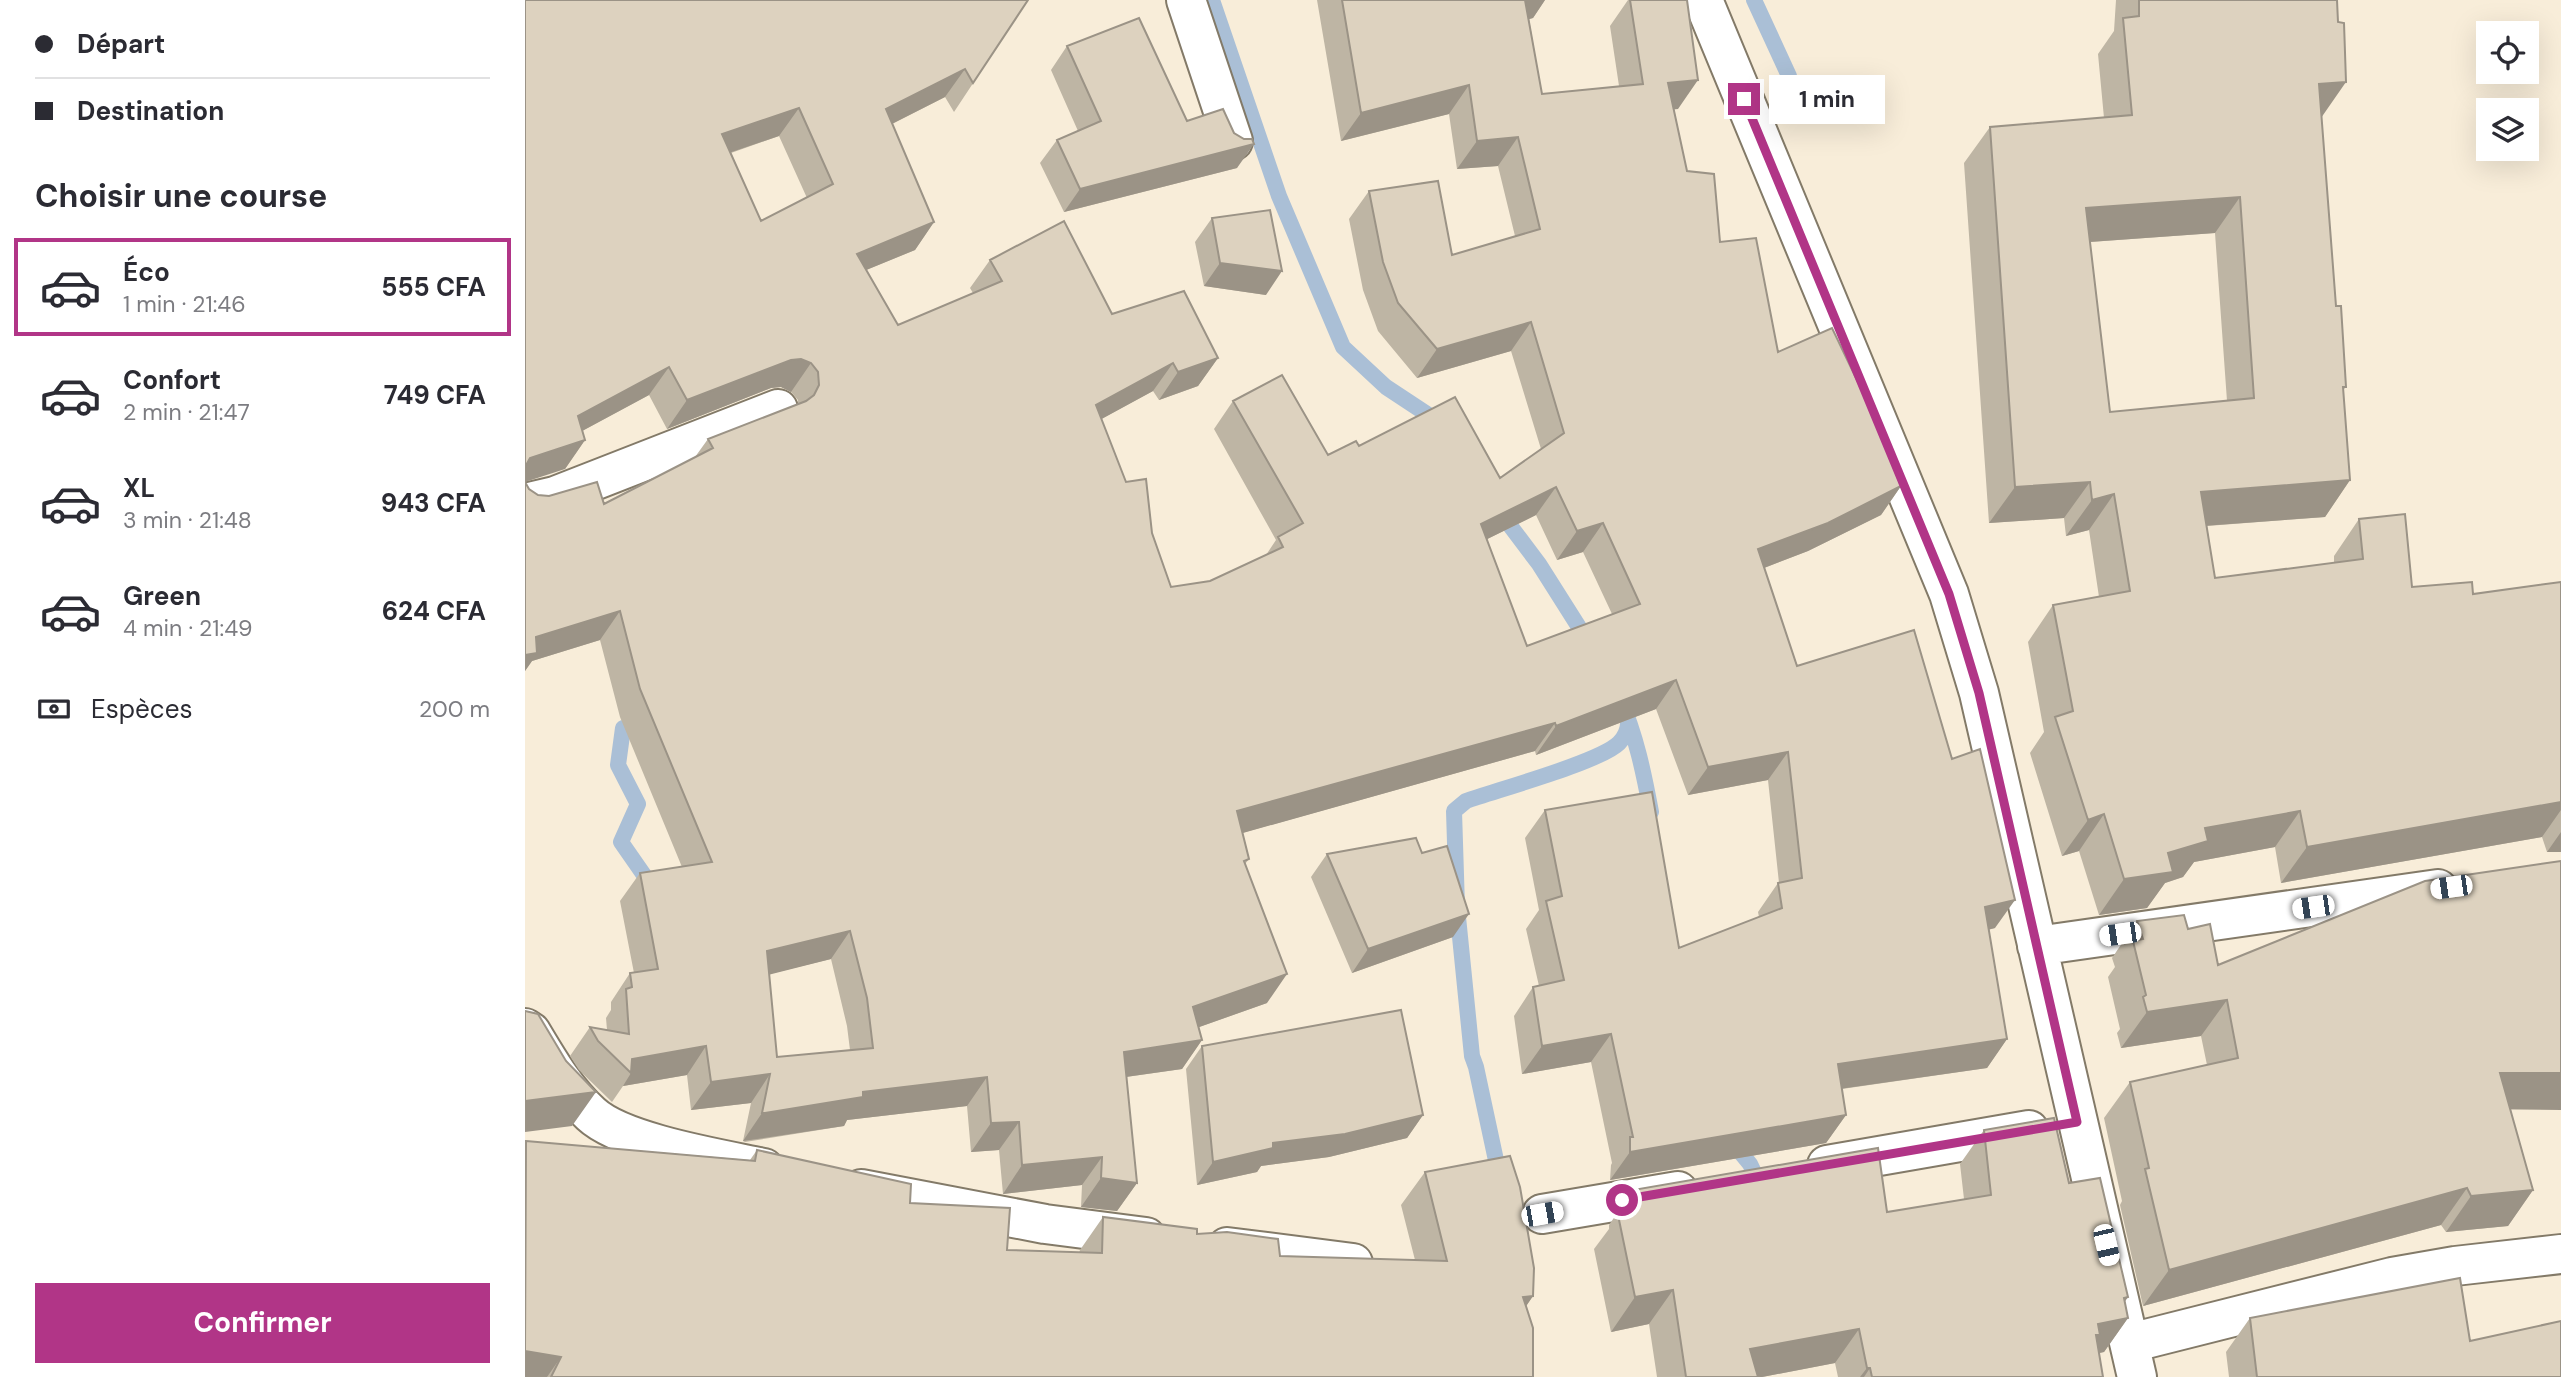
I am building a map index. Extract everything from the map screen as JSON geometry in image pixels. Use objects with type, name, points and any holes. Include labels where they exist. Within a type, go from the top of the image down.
[{"type":"street","points":[[1187,0],[1233,141]]},
{"type":"street","points":[[1703,0],[1949,594],[1979,693],[2134,1360],[2392,1277],[2455,1265],[2561,1254]]},
{"type":"street","points":[[525,503],[555,496],[778,409]]},
{"type":"street","points":[[2037,946],[2478,884]]},
{"type":"street","points":[[525,1028],[531,1032],[561,1083],[593,1116],[622,1134],[707,1156],[913,1201],[1045,1224],[1353,1263]]},
{"type":"street","points":[[1789,1172],[2077,1122]]},
{"type":"street","points":[[1542,1214],[1706,1186]]},
{"type":"building","points":[[525,0],[1028,0],[973,83],[965,69],[886,109],[934,222],[857,254],[898,325],[1002,281],[990,260],[1064,221],[1112,314],[1184,291],[1218,358],[1178,372],[1173,363],[1096,405],[1126,482],[1146,479],[1152,533],[1171,587],[1210,581],[1283,547],[1278,537],[1303,523],[1233,401],[1282,375],[1328,455],[1356,441],[1359,446],[1455,397],[1500,478],[1564,433],[1531,322],[1437,349],[1398,303],[1383,262],[1369,191],[1438,181],[1452,255],[1540,229],[1518,137],[1477,141],[1469,85],[1361,113],[1342,0],[1525,0],[1542,94],[1643,84],[1630,0],[1687,0],[1698,80],[1668,83],[1687,171],[1714,174],[1720,242],[1756,238],[1778,352],[1832,328],[1867,401],[1901,486],[1828,523],[1758,549],[1797,666],[1914,630],[1952,759],[1980,749],[2015,900],[1985,907],[2007,1039],[1838,1064],[1846,1115],[1630,1152],[1630,1137],[1633,1137],[1611,1034],[1542,1046],[1533,987],[1564,980],[1546,901],[1562,896],[1545,810],[1652,792],[1679,948],[1782,908],[1778,883],[1802,878],[1788,752],[1708,767],[1676,680],[1556,726],[1555,723],[1237,811],[1249,859],[1244,861],[1287,974],[1193,1007],[1202,1040],[1124,1052],[1137,1183],[1101,1178],[1102,1157],[1022,1165],[1019,1122],[991,1123],[987,1077],[863,1092],[863,1097],[762,1113],[770,1074],[711,1082],[706,1046],[632,1059],[631,1073],[598,1041],[590,1027],[629,1034],[626,989],[632,987],[630,973],[658,969],[640,873],[712,862],[640,689],[620,611],[536,637],[537,653],[525,655],[525,482],[529,489],[538,495],[549,496],[597,482],[604,504],[713,448],[708,439],[806,401],[814,395],[819,385],[818,372],[811,363],[801,359],[791,360],[687,400],[669,367],[578,416],[585,440],[530,458],[525,467]],"holes":[[[799,108],[833,184],[761,221],[722,134]],[[1556,487],[1577,531],[1603,523],[1640,604],[1527,646],[1481,524]],[[850,931],[867,998],[873,1048],[777,1057],[767,951]]]},
{"type":"building","points":[[2139,0],[2337,0],[2338,22],[2344,23],[2346,82],[2319,84],[2336,306],[2341,306],[2346,387],[2343,387],[2350,480],[2201,492],[2215,578],[2363,559],[2359,519],[2405,514],[2412,587],[2472,582],[2473,594],[2561,582],[2561,802],[2307,847],[2300,811],[2205,828],[2208,841],[2168,853],[2173,872],[2124,879],[2104,814],[2088,820],[2055,717],[2073,711],[2053,605],[2130,591],[2114,494],[2092,500],[2090,482],[2015,487],[1990,127],[2132,115],[2123,18],[2139,16]],"holes":[[[2240,197],[2254,398],[2110,412],[2086,208]]]},
{"type":"building","points":[[1139,18],[1187,121],[1223,109],[1234,133],[1244,139],[1252,139],[1254,144],[1080,189],[1057,140],[1101,121],[1067,46]]},
{"type":"building","points":[[1270,210],[1282,271],[1220,263],[1212,218]]},
{"type":"building","points":[[1416,838],[1422,853],[1447,846],[1469,914],[1368,949],[1327,854]]},
{"type":"building","points":[[2561,861],[2561,1073],[2500,1073],[2533,1190],[2471,1196],[2467,1188],[2169,1270],[2145,1169],[2149,1168],[2130,1082],[2238,1058],[2227,1000],[2147,1012],[2143,997],[2146,995],[2133,941],[2143,939],[2137,921],[2184,915],[2188,929],[2210,924],[2218,965],[2425,881]]},
{"type":"building","points":[[1401,1010],[1423,1115],[1345,1134],[1273,1143],[1273,1148],[1213,1162],[1202,1046]]},
{"type":"building","points":[[525,1011],[538,1014],[566,1061],[596,1092],[525,1101]]},
{"type":"building","points":[[2054,1118],[2069,1183],[2100,1178],[2128,1297],[2124,1298],[2128,1318],[2098,1324],[2100,1335],[2096,1335],[2103,1377],[1872,1377],[1870,1368],[1867,1368],[1859,1329],[1750,1349],[1758,1377],[1686,1377],[1673,1290],[1635,1297],[1618,1215],[1632,1212],[1633,1190],[1878,1148],[1887,1212],[1991,1195],[1984,1130]]},
{"type":"building","points":[[526,1141],[755,1161],[757,1150],[911,1184],[910,1203],[1010,1208],[1007,1250],[1102,1253],[1103,1217],[1197,1229],[1197,1234],[1227,1232],[1278,1239],[1280,1256],[1447,1261],[1425,1172],[1510,1156],[1520,1187],[1534,1268],[1533,1296],[1523,1297],[1533,1328],[1533,1377],[551,1377],[561,1357],[525,1351]]},
{"type":"building","points":[[2460,1278],[2470,1341],[2561,1321],[2561,1377],[2257,1377],[2250,1318]]},
{"type":"waterway","points":[[1212,0],[1279,196],[1343,347],[1386,387],[1438,424]]},
{"type":"waterway","points":[[1754,0],[1789,76]]},
{"type":"waterway","points":[[1499,511],[1539,564],[1589,643]]},
{"type":"waterway","points":[[1620,699],[1635,741],[1651,812]]},
{"type":"waterway","points":[[1500,1179],[1472,1056],[1457,907],[1454,811],[1466,801],[1570,767],[1608,750],[1623,738],[1628,718]]},
{"type":"waterway","points":[[623,728],[618,765],[638,804],[621,842],[653,888]]},
{"type":"waterway","points":[[1732,1142],[1750,1164],[1761,1187]]},
{"type":"route","points":[[1622,1200],[2077,1122],[1979,693],[1949,594],[1744,99]]}]
